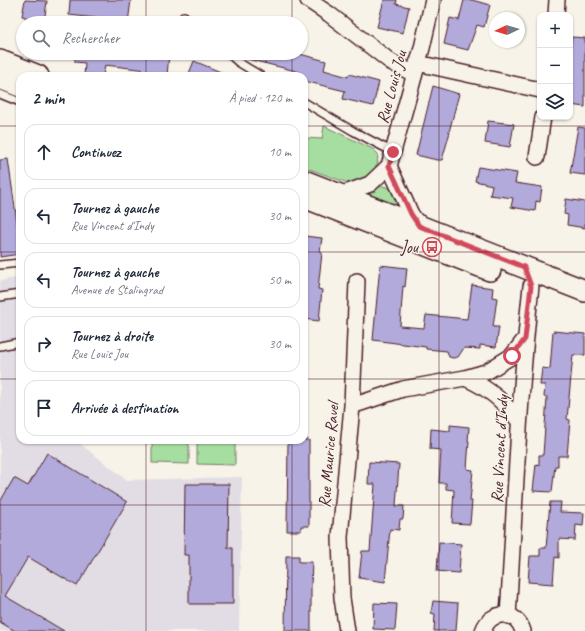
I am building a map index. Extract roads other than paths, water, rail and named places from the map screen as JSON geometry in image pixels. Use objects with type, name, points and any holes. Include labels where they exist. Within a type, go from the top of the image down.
[{"type":"main road","points":[[308,183],[338,202],[417,233],[534,277],[585,292]]},
{"type":"main road","points":[[308,198],[338,202]]},
{"type":"main road","points":[[534,277],[585,307]]},
{"type":"street","points":[[308,0],[329,14],[391,62],[416,69],[537,89]]},
{"type":"street","name":"Rue Louis Jou","points":[[391,159],[433,0]]},
{"type":"street","points":[[556,12],[557,0]]},
{"type":"street","points":[[537,157],[543,120]]},
{"type":"street","points":[[338,202],[370,184],[391,159],[417,233]]},
{"type":"street","name":"Rue Vincent d'Indy","points":[[508,616],[525,339],[534,277]]},
{"type":"street","name":"Rue Maurice Ravel","points":[[347,631],[342,598],[340,537],[352,406],[357,281]]},
{"type":"street","points":[[352,406],[403,389],[465,378],[486,372],[512,356],[525,339]]},
{"type":"street","points":[[465,378],[482,385],[507,405],[519,422]]},
{"type":"street","points":[[483,631],[489,620],[495,616],[502,615],[508,616],[520,623],[523,631]]},
{"type":"lane","points":[[236,60],[254,72]]},
{"type":"lane","points":[[7,79],[16,95]]},
{"type":"lane","points":[[308,104],[353,131],[391,159]]},
{"type":"lane","points":[[0,266],[16,264]]},
{"type":"lane","points":[[0,297],[16,295]]},
{"type":"lane","points":[[0,346],[16,343]]},
{"type":"place","name":"Jou","points":[[432,247]]}]
